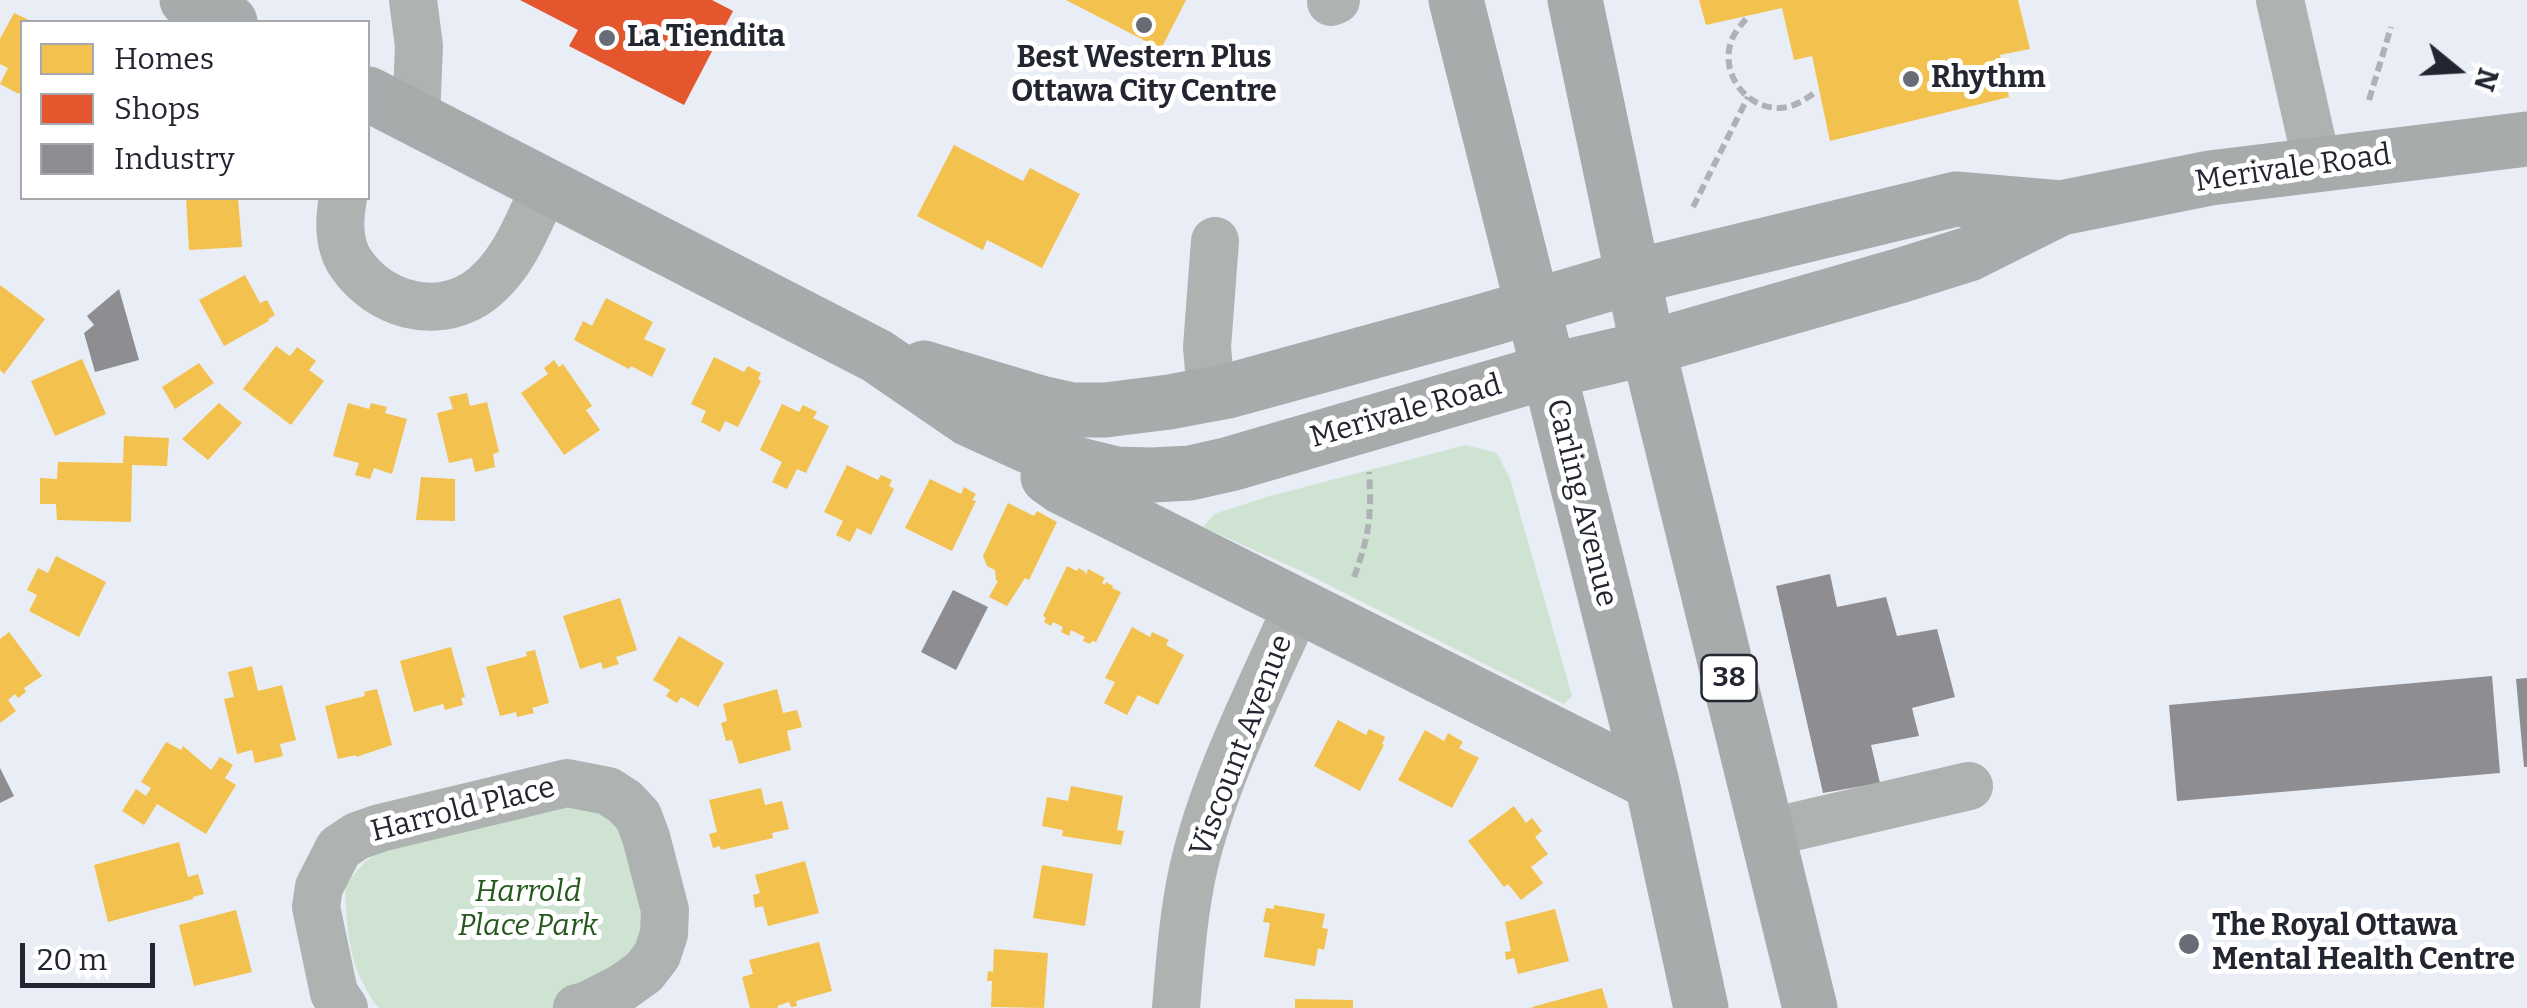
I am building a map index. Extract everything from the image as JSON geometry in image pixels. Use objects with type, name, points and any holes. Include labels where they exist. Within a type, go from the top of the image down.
[{"type":"main road","points":[[187,0],[226,20]]},
{"type":"main road","name":"Carling Avenue","points":[[1456,0],[1652,784],[1702,1008]]},
{"type":"main road","name":"38","points":[[1575,0],[1648,348],[1810,1008]]},
{"type":"main road","name":"Merivale Road","points":[[383,112],[546,185],[877,356],[969,419],[1059,460],[1116,474],[1190,473],[1230,464],[1549,371],[1648,348],[1970,254],[2061,208],[2210,178],[2527,140]]},
{"type":"main road","name":"Merivale Road","points":[[877,356],[1041,404],[1072,410],[1105,410],[1211,394],[1632,278],[1956,200],[2061,208]]},
{"type":"main road","points":[[969,419],[1062,487],[1652,784]]},
{"type":"street","points":[[383,112],[419,46],[413,0]]},
{"type":"street","points":[[2280,0],[2317,164]]},
{"type":"street","points":[[343,200],[339,220],[350,264],[384,294],[429,308],[453,304],[476,293],[496,276],[514,250],[546,185]]},
{"type":"street","points":[[1211,394],[1207,346],[1215,241]]},
{"type":"street","name":"Viscount Avenue","points":[[1176,1008],[1182,932],[1193,870],[1210,810],[1298,606]]},
{"type":"street","name":"Harrold Place","points":[[344,1008],[334,993],[316,907],[319,887],[339,848],[356,836],[380,828],[567,783],[608,792],[638,816],[665,910],[664,934],[657,955],[644,972],[583,1007]]},
{"type":"street","points":[[1767,833],[1969,786]]},
{"type":"path","points":[[1746,18],[1732,38],[1728,54],[1736,85],[1748,98],[1778,108],[1794,105],[1816,92]]},
{"type":"path","points":[[2369,100],[2392,27]]},
{"type":"path","points":[[1693,207],[1748,98]]},
{"type":"path","points":[[1350,588],[1368,542],[1372,505],[1369,461]]},
{"type":"green space","points":[[1466,445],[1497,453],[1510,479],[1572,696],[1564,704],[1303,572],[1203,527],[1214,514],[1270,496]]},
{"type":"green space","name":"Harrold Place Park","points":[[560,804],[596,811],[621,832],[644,913],[637,951],[579,1008],[376,1005],[354,962],[347,918],[345,885],[365,862],[381,850]]},
{"type":"building: Homes","name":"Best Western Plus Ottawa City Centre","points":[[1066,0],[1186,0],[1161,49]]},
{"type":"building: Homes","name":"Rhythm","points":[[1699,0],[2018,0],[2030,49],[2000,55],[2009,97],[1830,141],[1812,56],[1794,60],[1782,8],[1706,25]]},
{"type":"building: Homes","points":[[14,13],[29,20],[20,20],[19,94],[0,84],[8,68],[0,64],[0,39]]},
{"type":"building: Homes","points":[[954,145],[1023,181],[1030,168],[1080,194],[1042,268],[987,240],[983,250],[917,216]]},
{"type":"building: Homes","points":[[186,200],[238,200],[242,247],[189,250]]},
{"type":"building: Homes","points":[[245,275],[260,303],[267,300],[275,315],[224,346],[199,300]]},
{"type":"building: Homes","points":[[0,285],[45,319],[4,374],[0,370]]},
{"type":"building: Homes","points":[[606,298],[653,322],[644,339],[666,349],[652,377],[574,340],[583,321],[592,326]]},
{"type":"building: Homes","points":[[276,346],[290,356],[297,347],[316,361],[309,370],[324,381],[291,425],[243,389]]},
{"type":"building: Homes","points":[[714,357],[744,372],[748,366],[761,373],[761,381],[738,427],[725,421],[720,432],[701,422],[706,411],[691,404]]},
{"type":"building: Homes","points":[[82,359],[106,414],[55,436],[31,381]]},
{"type":"building: Homes","points":[[554,360],[559,367],[563,364],[592,406],[586,410],[600,430],[564,455],[521,393],[548,374],[544,368]]},
{"type":"building: Homes","points":[[199,363],[214,383],[175,409],[162,387]]},
{"type":"building: Homes","points":[[467,393],[470,406],[487,402],[499,452],[493,454],[495,467],[475,472],[472,458],[449,463],[437,413],[453,409],[449,397]]},
{"type":"building: Homes","points":[[219,403],[242,423],[208,460],[182,439]]},
{"type":"building: Homes","points":[[348,403],[369,409],[371,403],[387,407],[385,413],[407,419],[392,474],[374,468],[370,479],[355,475],[359,463],[333,456]]},
{"type":"building: Homes","points":[[782,404],[799,412],[803,405],[817,412],[813,418],[829,426],[806,473],[797,469],[787,489],[772,482],[782,462],[760,450]]},
{"type":"building: Homes","points":[[124,436],[169,438],[167,466],[132,465],[131,522],[57,520],[56,504],[40,504],[40,478],[57,479],[58,462],[123,463]]},
{"type":"building: Homes","points":[[847,465],[878,480],[881,475],[892,480],[889,486],[894,489],[871,535],[857,528],[850,542],[836,535],[843,521],[824,512]]},
{"type":"building: Homes","points":[[421,477],[455,479],[455,521],[416,520]]},
{"type":"building: Homes","points":[[930,479],[961,494],[964,487],[976,494],[952,551],[905,528]]},
{"type":"building: Homes","points":[[1008,503],[1034,516],[1037,511],[1057,522],[1029,580],[1025,578],[1007,606],[989,597],[998,581],[995,570],[987,566],[983,556]]},
{"type":"building: Homes","points":[[56,556],[106,582],[79,637],[29,611],[37,595],[27,590],[38,568],[48,573]]},
{"type":"building: Homes","points":[[1067,566],[1077,571],[1079,568],[1086,575],[1088,569],[1105,578],[1102,583],[1121,592],[1096,642],[1083,641],[1085,637],[1071,630],[1069,636],[1061,632],[1063,627],[1044,622],[1043,616]]},
{"type":"building: Homes","points":[[620,598],[637,650],[616,657],[619,664],[603,669],[601,662],[580,669],[563,616]]},
{"type":"building: Homes","points":[[1132,627],[1150,637],[1152,632],[1169,640],[1166,645],[1184,655],[1158,705],[1138,695],[1127,715],[1104,703],[1115,682],[1105,678]]},
{"type":"building: Homes","points":[[9,632],[42,676],[24,688],[26,692],[18,698],[15,694],[8,700],[16,711],[0,723],[0,639]]},
{"type":"building: Homes","points":[[679,636],[724,663],[698,707],[681,697],[677,703],[666,696],[670,690],[653,680]]},
{"type":"building: Homes","points":[[451,647],[465,697],[461,698],[463,705],[445,710],[443,704],[414,712],[400,661]]},
{"type":"building: Homes","points":[[535,650],[549,703],[532,708],[534,713],[500,716],[486,667],[527,656],[526,652]]},
{"type":"building: Homes","points":[[252,666],[258,691],[282,685],[296,740],[280,744],[283,756],[255,763],[252,750],[237,754],[224,699],[234,697],[228,672]]},
{"type":"building: Homes","points":[[377,689],[392,745],[338,759],[325,706]]},
{"type":"building: Homes","points":[[777,689],[783,713],[797,710],[802,727],[787,731],[791,750],[739,764],[732,740],[726,741],[721,723],[727,721],[723,704]]},
{"type":"building: Homes","points":[[1338,720],[1366,735],[1369,729],[1385,737],[1360,791],[1314,766]]},
{"type":"building: Homes","points":[[1425,730],[1444,741],[1448,733],[1463,742],[1459,748],[1479,758],[1452,808],[1398,780]]},
{"type":"building: Homes","points":[[166,742],[181,750],[183,746],[211,770],[220,757],[233,765],[225,778],[236,785],[206,834],[157,804],[144,825],[122,811],[136,789],[146,796],[151,788],[141,782]]},
{"type":"building: Homes","points":[[1071,786],[1123,796],[1117,830],[1124,831],[1121,845],[1062,836],[1063,830],[1042,826],[1047,797],[1068,801]]},
{"type":"building: Homes","points":[[761,788],[765,805],[782,801],[789,829],[772,833],[773,838],[721,850],[720,846],[713,848],[709,834],[717,832],[709,800]]},
{"type":"building: Homes","points":[[1514,806],[1526,823],[1532,818],[1542,831],[1535,837],[1548,854],[1531,867],[1543,883],[1521,900],[1508,884],[1504,887],[1468,841]]},
{"type":"building: Homes","points":[[179,842],[188,877],[198,874],[204,894],[108,922],[94,865]]},
{"type":"building: Homes","points":[[805,861],[819,913],[768,926],[763,906],[755,908],[753,895],[760,893],[755,875]]},
{"type":"building: Homes","points":[[1042,865],[1093,874],[1085,926],[1033,918]]},
{"type":"building: Homes","points":[[1274,905],[1325,914],[1322,928],[1328,929],[1324,950],[1318,948],[1315,966],[1264,957],[1270,923],[1263,922],[1266,908],[1274,909]]},
{"type":"building: Homes","points":[[1555,909],[1569,961],[1518,974],[1514,958],[1506,960],[1505,952],[1511,951],[1505,922]]},
{"type":"building: Homes","points":[[236,910],[252,972],[194,986],[179,925]]},
{"type":"building: Homes","points":[[819,942],[832,991],[796,1001],[797,1006],[791,1007],[789,1002],[778,1008],[750,1008],[742,977],[753,974],[749,960]]},
{"type":"building: Homes","points":[[994,949],[1048,953],[1044,1008],[991,1007],[992,981],[987,981],[988,971],[993,972]]},
{"type":"building: Homes","points":[[1602,988],[1608,1008],[1532,1008],[1532,1007]]},
{"type":"building: Homes","points":[[1295,999],[1353,1000],[1353,1008],[1295,1008]]},
{"type":"building: Shops","points":[[520,0],[712,0],[733,11],[684,105],[569,46],[578,30]]},
{"type":"building: Industry","points":[[119,289],[139,360],[95,372],[84,333],[94,325],[87,316]]},
{"type":"building: Industry","points":[[1830,574],[1837,607],[1886,597],[1897,636],[1937,629],[1955,697],[1912,708],[1919,736],[1871,745],[1880,783],[1823,793],[1776,586]]},
{"type":"building: Industry","points":[[953,590],[988,607],[956,670],[921,652]]},
{"type":"building: Industry","points":[[2492,676],[2500,773],[2177,801],[2169,705]]},
{"type":"building: Industry","points":[[2527,678],[2527,767],[2524,767],[2516,679]]},
{"type":"building: Industry","points":[[0,768],[14,796],[0,803]]},
{"type":"place","name":"Best Western Plus Ottawa City Centre","points":[[1144,25]]},
{"type":"place","name":"La Tiendita","points":[[607,38]]},
{"type":"place","name":"Rhythm","points":[[1911,79]]},
{"type":"place","name":"The Royal Ottawa Mental Health Centre","points":[[2189,944]]}]
